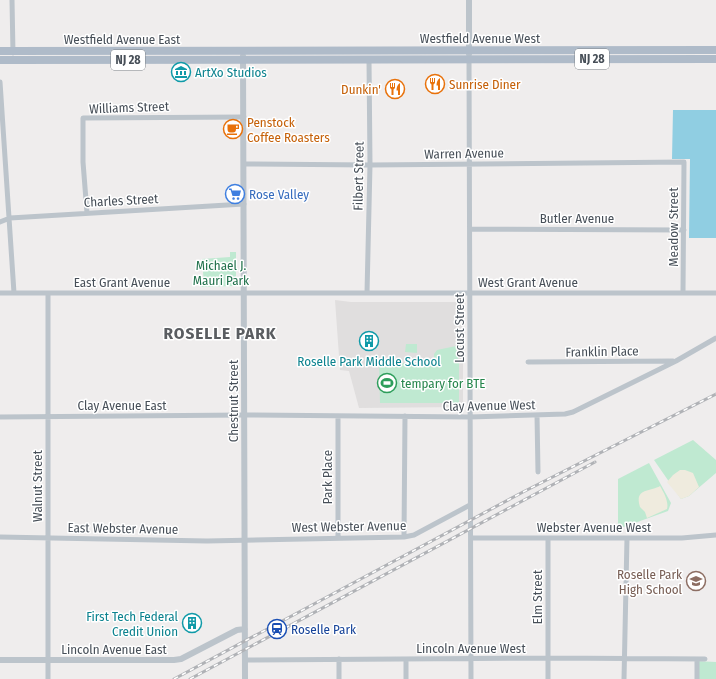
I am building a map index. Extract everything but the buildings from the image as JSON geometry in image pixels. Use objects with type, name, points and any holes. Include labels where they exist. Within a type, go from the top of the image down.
[{"type":"main road","name":"Westfield Avenue East","points":[[0,51],[243,50]]},
{"type":"main road","name":"Westfield Avenue West","points":[[243,50],[716,50]]},
{"type":"main road","points":[[616,50],[616,59]]},
{"type":"main road","name":"Westfield Avenue West","points":[[244,60],[716,59]]},
{"type":"main road","name":"Westfield Avenue East","points":[[0,60],[244,60]]},
{"type":"street","points":[[12,0],[13,60]]},
{"type":"street","name":"Locust Street","points":[[469,0],[471,679]]},
{"type":"street","name":"Chestnut Street","points":[[243,50],[245,679]]},
{"type":"street","name":"Filbert Street","points":[[367,293],[370,165],[369,60]]},
{"type":"street","points":[[0,82],[14,293]]},
{"type":"street","name":"Williams Street","points":[[87,212],[83,162],[84,118],[244,116]]},
{"type":"street","name":"Warren Avenue","points":[[244,164],[370,165],[684,162]]},
{"type":"street","name":"Meadow Street","points":[[683,293],[684,162]]},
{"type":"street","name":"Charles Street","points":[[0,222],[10,218],[87,212],[244,204]]},
{"type":"street","name":"Butler Avenue","points":[[470,229],[684,230]]},
{"type":"street","name":"East Grant Avenue","points":[[0,293],[244,293]]},
{"type":"street","name":"Walnut Street","points":[[48,293],[48,679]]},
{"type":"street","name":"West Grant Avenue","points":[[244,293],[716,293]]},
{"type":"street","name":"Clay Avenue West","points":[[244,415],[470,417],[537,415],[573,412],[676,361],[716,338]]},
{"type":"street","name":"Franklin Place","points":[[528,362],[676,361]]},
{"type":"street","name":"Clay Avenue East","points":[[0,417],[244,415]]},
{"type":"street","points":[[537,415],[538,472]]},
{"type":"street","points":[[404,537],[405,416]]},
{"type":"street","name":"Park Place","points":[[338,417],[338,537]]},
{"type":"street","name":"West Webster Avenue","points":[[245,539],[404,537],[414,535],[470,506]]},
{"type":"street","name":"Webster Avenue West","points":[[471,538],[682,538],[716,535]]},
{"type":"street","name":"East Webster Avenue","points":[[0,538],[48,537],[207,541],[245,539]]},
{"type":"street","name":"Elm Street","points":[[548,538],[548,679]]},
{"type":"street","points":[[624,679],[627,538]]},
{"type":"street","name":"Lincoln Avenue East","points":[[0,660],[174,660],[181,659],[237,630],[245,629]]},
{"type":"street","name":"Lincoln Avenue West","points":[[245,660],[548,658],[705,659]]},
{"type":"street","points":[[339,679],[340,659]]},
{"type":"street","points":[[406,659],[406,679]]},
{"type":"street","points":[[697,659],[697,679]]},
{"type":"shaded area","points":[[335,300],[351,302],[463,302],[463,407],[359,408],[349,371],[340,370]]},
{"type":"green space","name":"Michael J. Mauri Park","points":[[230,252],[236,252],[236,282],[233,286],[201,287],[198,284],[204,284],[202,259],[230,257]]},
{"type":"green space","points":[[406,344],[417,344],[417,353],[405,352]]},
{"type":"green space","points":[[456,346],[460,349],[457,363],[459,363],[459,403],[380,403],[379,363],[434,363],[434,354],[437,350]]},
{"type":"green space","points":[[693,440],[716,460],[716,473],[689,496],[681,499],[654,460]]},
{"type":"green space","points":[[649,463],[671,503],[668,511],[618,529],[618,479]]},
{"type":"green space","points":[[696,661],[716,662],[716,679],[696,679]]},
{"type":"sand","points":[[680,470],[693,473],[699,487],[689,496],[681,499],[667,482]]},
{"type":"sand","points":[[660,486],[667,500],[667,509],[647,518],[645,512],[640,507],[639,497],[644,492]]},
{"type":"water","points":[[673,110],[716,110],[716,238],[689,238],[690,159],[672,159]]},
{"type":"railway","points":[[174,679],[523,492],[716,394]]},
{"type":"railway","points":[[190,679],[595,462]]},
{"type":"place","name":"ArtXo Studios","points":[[181,72]]},
{"type":"place","name":"Sunrise Diner","points":[[435,84]]},
{"type":"place","name":"Dunkin'","points":[[395,89]]},
{"type":"place","name":"Penstock Coffee Roasters","points":[[233,129]]},
{"type":"place","name":"Rose Valley","points":[[235,194]]},
{"type":"place","name":"Roselle Park Middle School","points":[[369,341]]},
{"type":"place","name":"tempary for BTE","points":[[387,383]]},
{"type":"place","name":"Roselle Park High School","points":[[696,581]]},
{"type":"place","name":"First Tech Federal Credit Union","points":[[192,623]]},
{"type":"place","name":"Roselle Park","points":[[277,629]]},
{"type":"district","name":"ROSELLE PARK","points":[[220,333]]}]
